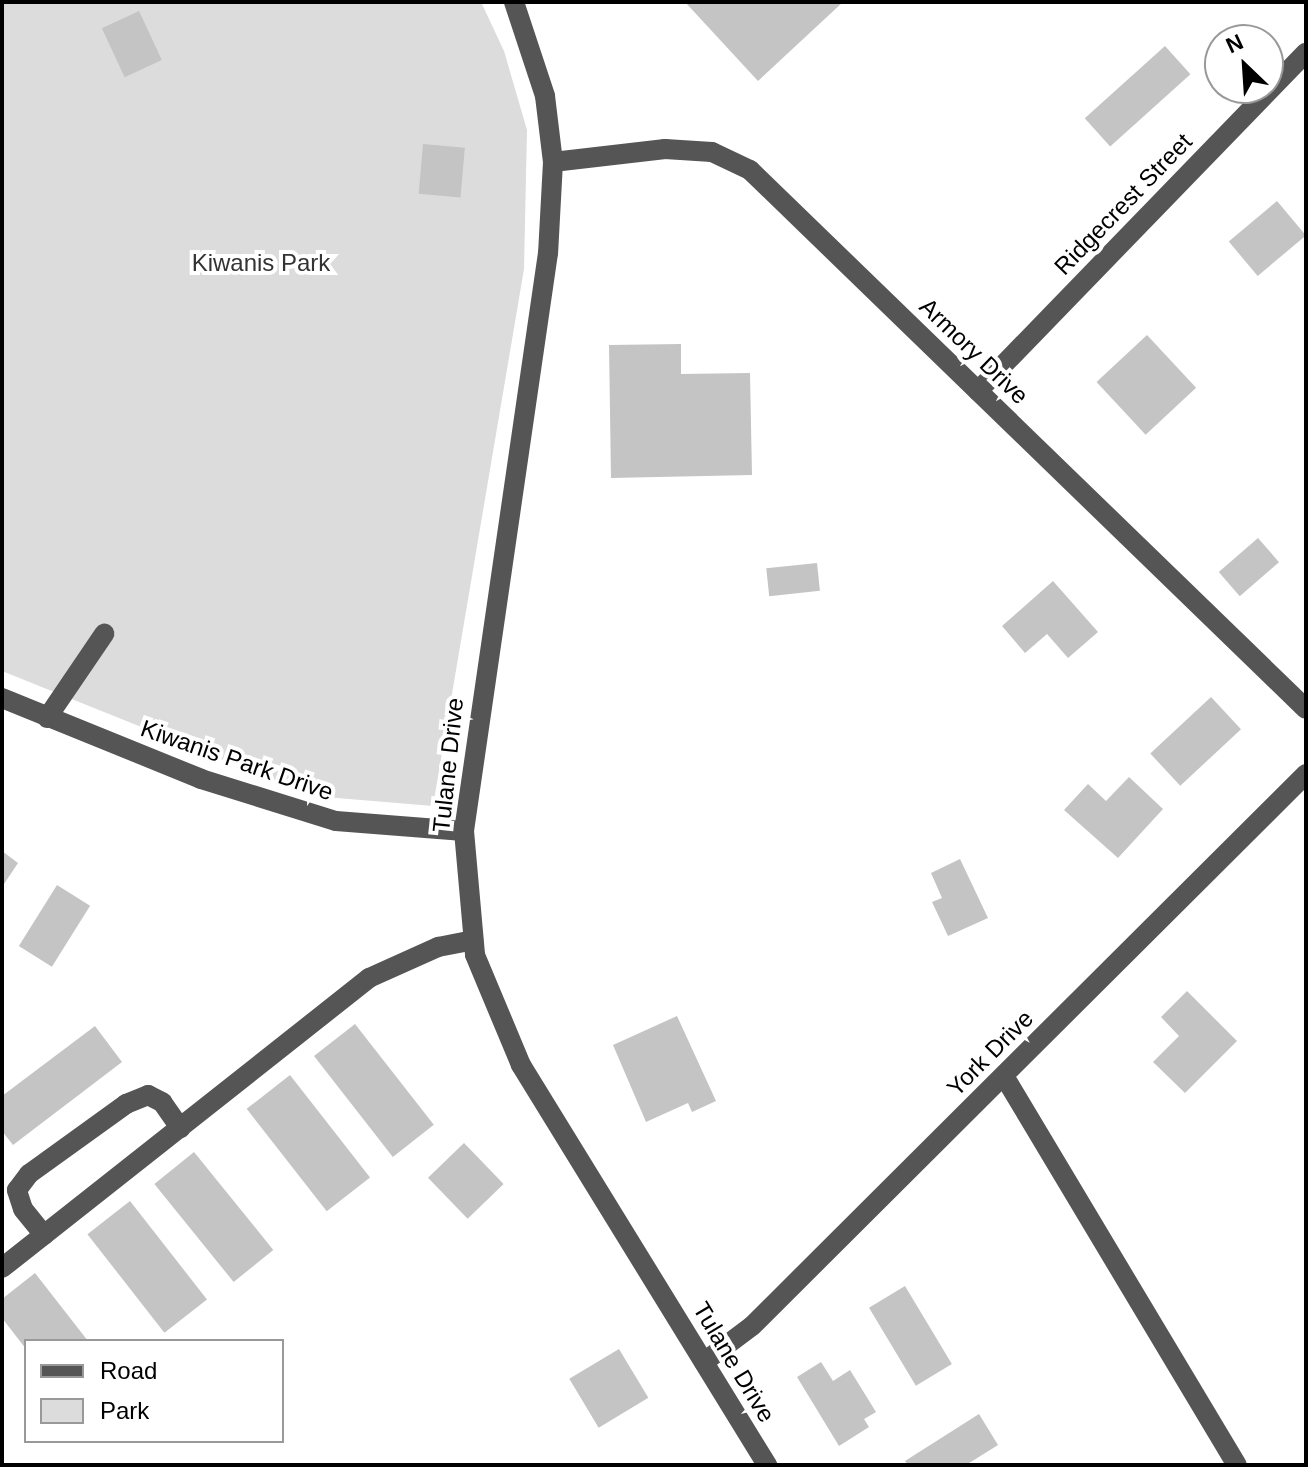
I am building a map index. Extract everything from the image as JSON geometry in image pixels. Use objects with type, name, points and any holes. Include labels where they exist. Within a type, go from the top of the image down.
[{"type":"street","name":"Tulane Drive","points":[[514,2],[545,96],[553,162],[548,253],[464,831],[473,940],[521,1065],[767,1465]]},
{"type":"street","name":"Ridgecrest Street","points":[[978,391],[1306,53]]},
{"type":"street","name":"Armory Drive","points":[[553,162],[665,149],[712,152],[750,170],[1306,709]]},
{"type":"street","points":[[47,718],[104,634]]},
{"type":"street","name":"Kiwanis Park Drive","points":[[2,698],[201,779],[336,821],[464,831]]},
{"type":"street","name":"York Drive","points":[[704,1362],[752,1326],[1306,774]]},
{"type":"street","points":[[2,1268],[369,978],[438,947],[473,940]]},
{"type":"street","points":[[1004,1076],[1237,1465]]},
{"type":"street","points":[[44,1235],[23,1209],[17,1190],[29,1174],[126,1104],[148,1095],[162,1102],[180,1128]]},
{"type":"green space","name":"Kiwanis Park","points":[[2,2],[481,2],[504,51],[527,130],[524,269],[433,806],[313,796],[2,671]]},
{"type":"building","points":[[685,2],[843,2],[758,81]]},
{"type":"building","points":[[139,11],[162,60],[125,77],[102,28]]},
{"type":"building","points":[[1165,46],[1190,74],[1110,147],[1085,118]]},
{"type":"building","points":[[423,144],[465,148],[460,197],[419,194]]},
{"type":"building","points":[[1277,201],[1306,235],[1258,276],[1229,241]]},
{"type":"building","points":[[1147,335],[1196,388],[1146,435],[1097,382]]},
{"type":"building","points":[[681,344],[681,374],[750,373],[752,475],[611,478],[609,345]]},
{"type":"building","points":[[1258,538],[1279,562],[1240,596],[1219,572]]},
{"type":"building","points":[[817,563],[820,591],[769,596],[766,568]]},
{"type":"building","points":[[1053,581],[1098,632],[1068,658],[1047,634],[1025,653],[1002,626]]},
{"type":"building","points":[[1211,697],[1241,729],[1180,786],[1150,754]]},
{"type":"building","points":[[1129,777],[1163,809],[1118,858],[1064,810],[1088,784],[1106,801]]},
{"type":"building","points":[[2,851],[18,863],[2,887]]},
{"type":"building","points":[[960,859],[988,918],[948,936],[932,902],[942,898],[931,873]]},
{"type":"building","points":[[57,885],[90,906],[52,967],[19,946]]},
{"type":"building","points":[[1187,991],[1237,1041],[1185,1093],[1153,1062],[1179,1036],[1161,1017]]},
{"type":"building","points":[[677,1016],[716,1101],[692,1112],[688,1103],[646,1122],[613,1045]]},
{"type":"building","points":[[355,1024],[434,1125],[393,1157],[314,1056]]},
{"type":"building","points":[[95,1026],[122,1062],[13,1145],[2,1131],[2,1096]]},
{"type":"building","points":[[290,1075],[370,1177],[327,1211],[247,1109]]},
{"type":"building","points":[[464,1143],[504,1184],[468,1219],[428,1178]]},
{"type":"building","points":[[194,1152],[273,1250],[234,1282],[154,1184]]},
{"type":"building","points":[[130,1201],[207,1300],[164,1333],[87,1234]]},
{"type":"building","points":[[35,1273],[86,1339],[24,1339],[24,1346],[2,1318],[2,1299]]},
{"type":"building","points":[[905,1286],[952,1364],[916,1386],[869,1308]]},
{"type":"building","points":[[619,1349],[648,1398],[599,1428],[569,1379]]},
{"type":"building","points":[[821,1362],[833,1381],[850,1370],[876,1412],[864,1419],[869,1427],[839,1446],[797,1377]]},
{"type":"building","points":[[979,1414],[998,1445],[966,1465],[908,1465],[905,1461]]}]
